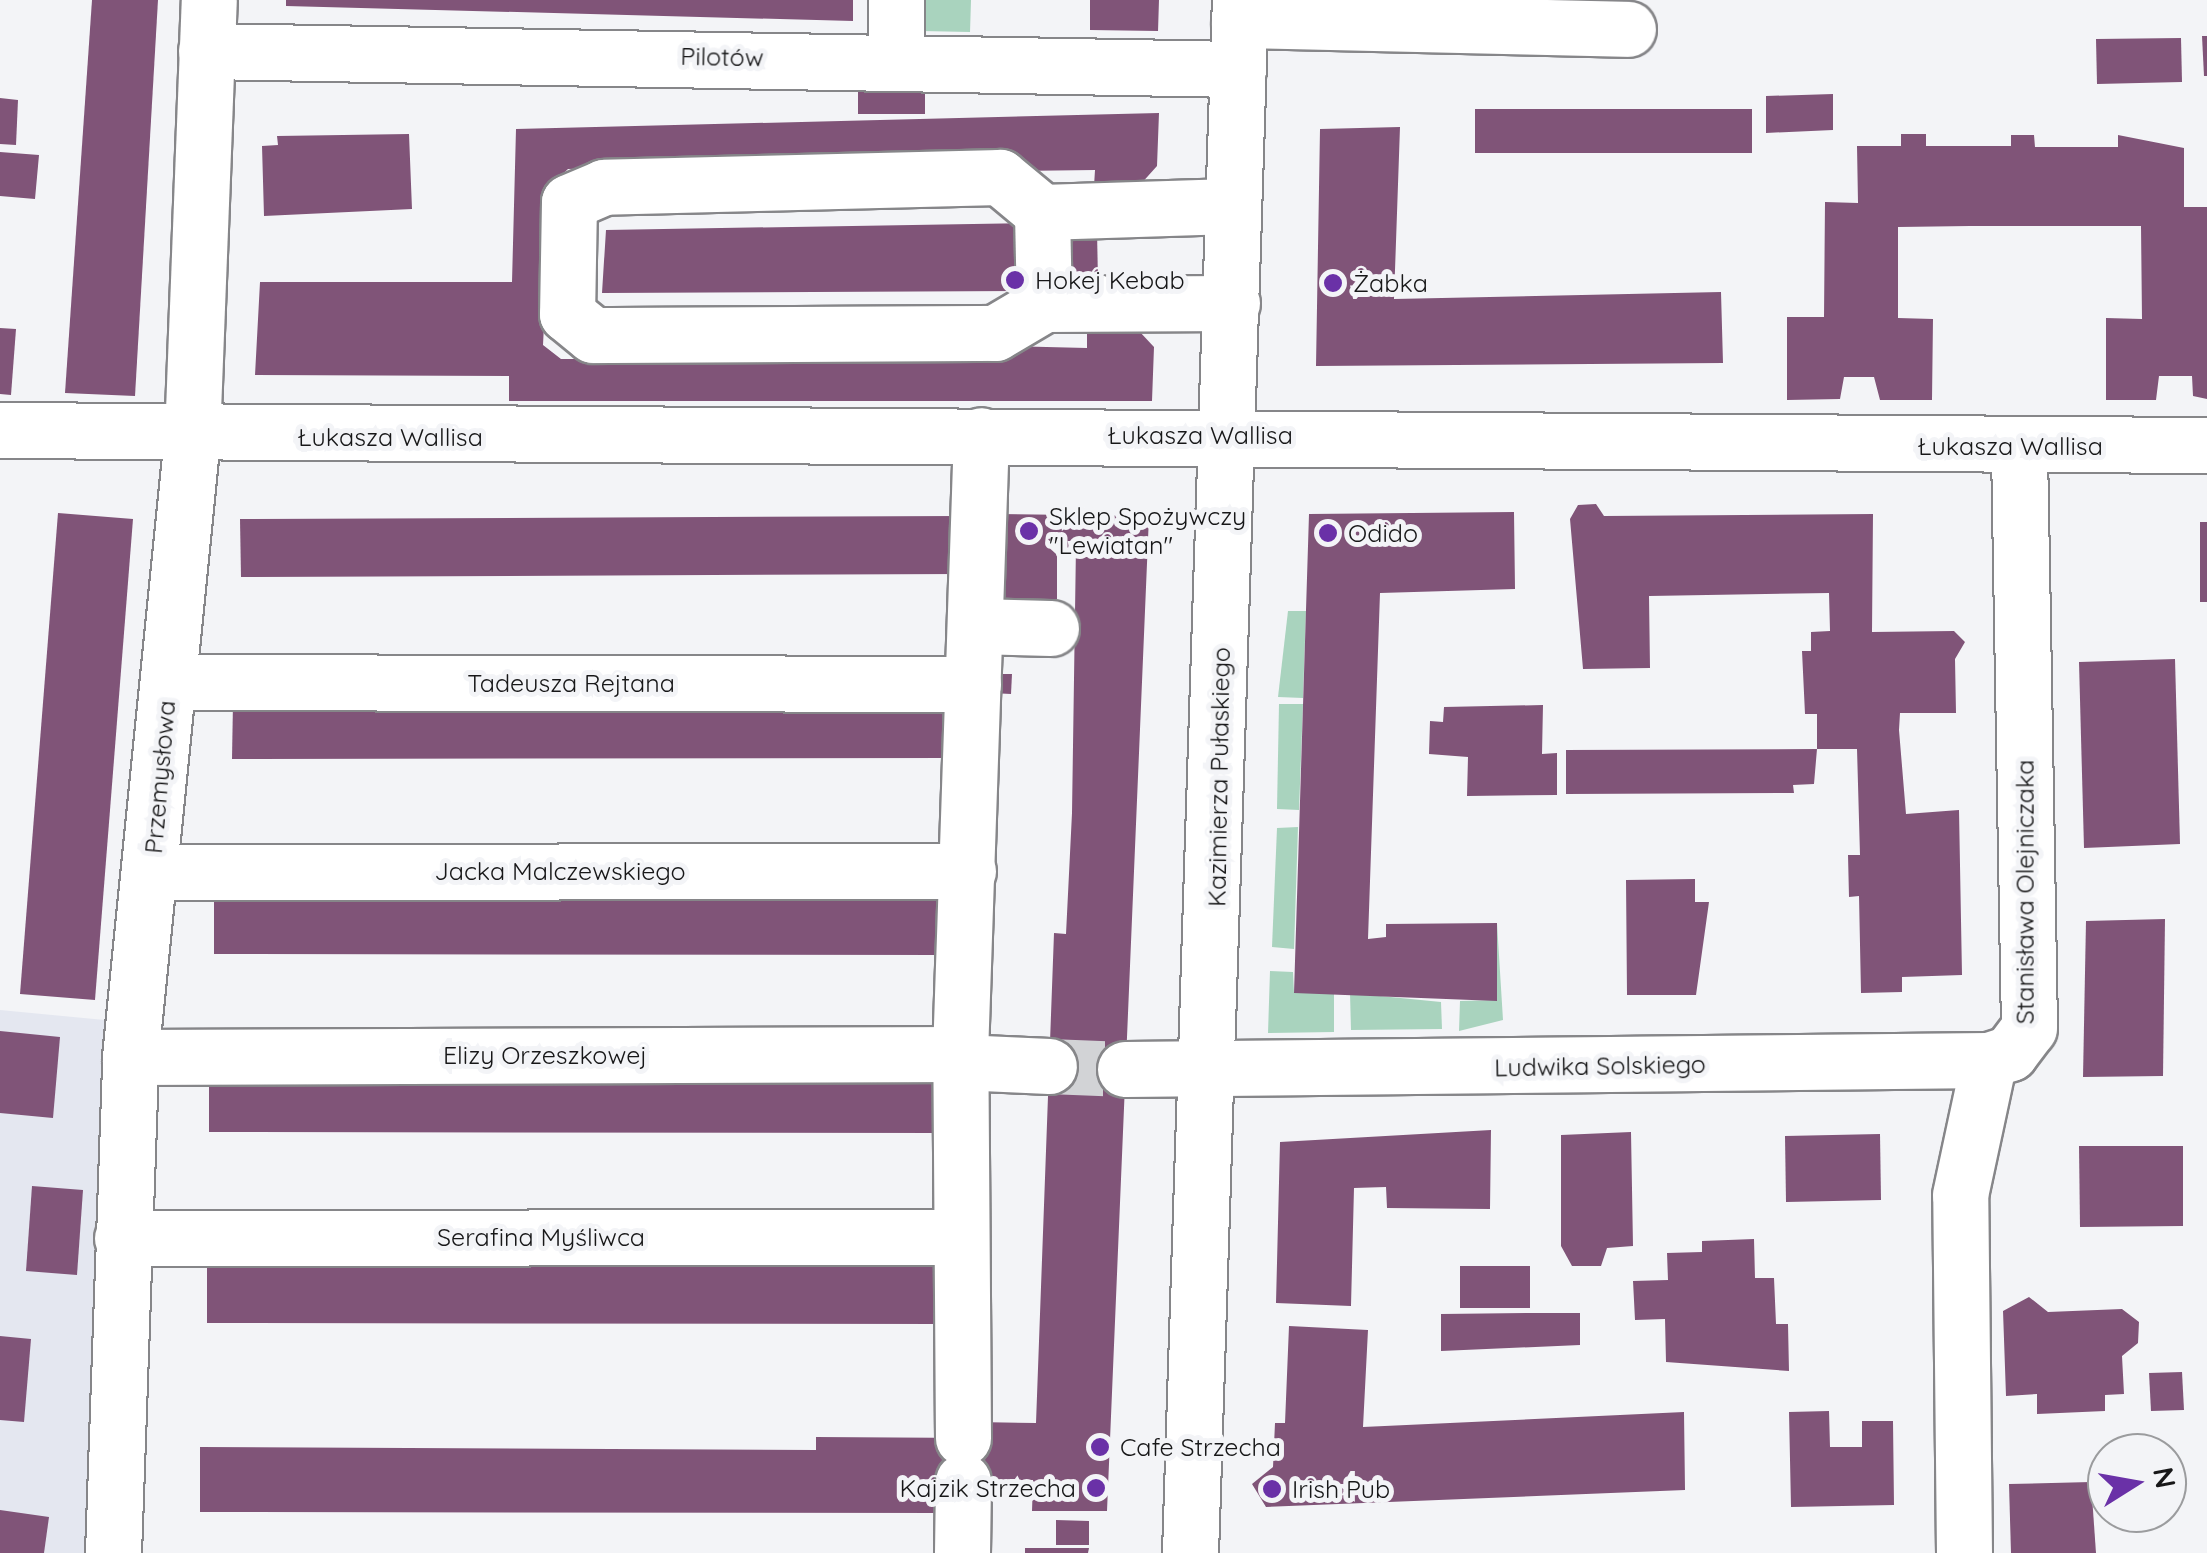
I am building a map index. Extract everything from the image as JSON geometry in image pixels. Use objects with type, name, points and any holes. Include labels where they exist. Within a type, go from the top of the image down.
[{"type":"street","points":[[896,0],[896,59]]},
{"type":"street","name":"Pilotów","points":[[208,25],[896,59],[1239,30],[1628,29]]},
{"type":"street","name":"Przemysłowa","points":[[113,1553],[130,1056],[152,872],[192,437],[208,25]]},
{"type":"street","name":"Kazimierza Pułaskiego","points":[[1190,1553],[1211,1073],[1230,434],[1230,206],[1239,30]]},
{"type":"street","points":[[1230,206],[1042,212],[1000,177],[604,186],[569,202],[567,314],[593,335],[996,333],[1044,304],[1232,303]]},
{"type":"street","points":[[1042,212],[1044,304]]},
{"type":"street","name":"Łukasza Wallisa","points":[[0,430],[192,437],[1230,434],[2019,447],[2207,445]]},
{"type":"street","points":[[962,1553],[960,1058],[980,435]]},
{"type":"street","name":"Stanisława Olejniczaka","points":[[1990,1060],[2010,1053],[2029,1028],[2019,447]]},
{"type":"street","points":[[975,626],[1051,628]]},
{"type":"street","name":"Tadeusza Rejtana","points":[[168,682],[973,684]]},
{"type":"street","name":"Jacka Malczewskiego","points":[[152,872],[968,871]]},
{"type":"street","name":"Elizy Orzeszkowej","points":[[130,1056],[960,1058],[1050,1066]]},
{"type":"street","points":[[1964,1553],[1960,1196],[1990,1060]]},
{"type":"street","name":"Ludwika Solskiego","points":[[1126,1069],[1211,1073],[1990,1060]]},
{"type":"street","name":"Serafina Myśliwca","points":[[122,1238],[960,1237]]},
{"type":"shaded area","points":[[0,1010],[115,1021],[87,1553],[0,1553]]},
{"type":"green space","points":[[912,0],[971,0],[970,32],[921,31]]},
{"type":"green space","points":[[1288,611],[1306,611],[1303,698],[1278,697]]},
{"type":"green space","points":[[1279,704],[1303,704],[1299,810],[1277,809]]},
{"type":"green space","points":[[1298,827],[1294,949],[1272,947],[1277,828]]},
{"type":"green space","points":[[1497,923],[1503,1020],[1459,1031],[1460,1001],[1497,1000]]},
{"type":"green space","points":[[1270,971],[1293,972],[1294,993],[1334,993],[1334,1032],[1268,1033]]},
{"type":"green space","points":[[1350,993],[1441,1002],[1442,1029],[1351,1030]]},
{"type":"building","points":[[92,0],[158,0],[135,396],[65,393]]},
{"type":"building","points":[[286,0],[853,0],[853,21],[286,6]]},
{"type":"building","points":[[1090,0],[1159,0],[1158,31],[1090,30]]},
{"type":"building","points":[[2202,36],[2207,36],[2207,76],[2204,76]]},
{"type":"building","points":[[2181,38],[2182,82],[2097,84],[2096,39]]},
{"type":"building","points":[[858,84],[925,84],[925,114],[858,114]]},
{"type":"building","points":[[1833,94],[1833,130],[1766,133],[1766,96]]},
{"type":"building","points":[[0,98],[18,100],[16,145],[0,144]]},
{"type":"building","points":[[1475,109],[1752,109],[1752,153],[1475,153]]},
{"type":"building","points":[[1159,113],[1157,166],[1139,186],[1094,186],[1095,170],[1016,171],[1016,158],[568,169],[551,185],[543,345],[561,359],[1010,360],[1010,346],[1087,348],[1087,331],[1139,331],[1154,347],[1152,401],[509,401],[509,376],[255,375],[260,282],[512,282],[516,129]]},
{"type":"building","points":[[1400,127],[1394,299],[1721,292],[1723,363],[1316,366],[1320,129]]},
{"type":"building","points":[[409,134],[412,209],[264,216],[262,146],[278,145],[277,136]]},
{"type":"building","points":[[1901,134],[1926,134],[1926,146],[2011,146],[2011,135],[2034,135],[2035,147],[2118,147],[2118,135],[2184,148],[2184,207],[2207,207],[2207,399],[2193,396],[2192,376],[2159,376],[2156,400],[2106,400],[2106,318],[2142,319],[2141,226],[1970,226],[1898,227],[1898,318],[1933,319],[1932,400],[1880,400],[1874,377],[1844,377],[1840,399],[1787,400],[1787,317],[1824,317],[1825,202],[1858,203],[1857,146],[1901,146]]},
{"type":"building","points":[[0,152],[39,155],[35,199],[0,196]]},
{"type":"building","points":[[1026,223],[1027,291],[602,293],[606,230]]},
{"type":"building","points":[[1097,231],[1098,281],[1080,282],[1067,275],[1067,240]]},
{"type":"building","points":[[0,328],[16,329],[11,395],[0,394]]},
{"type":"building","points":[[1596,504],[1604,516],[1873,514],[1872,632],[1954,631],[1965,642],[1955,659],[1956,713],[1900,713],[1899,730],[1906,814],[1959,810],[1962,975],[1902,977],[1902,992],[1861,993],[1859,896],[1849,897],[1848,855],[1860,855],[1857,749],[1817,749],[1817,714],[1805,714],[1802,651],[1811,651],[1811,632],[1830,631],[1829,593],[1649,596],[1650,668],[1583,669],[1570,519],[1578,505]]},
{"type":"building","points":[[1514,512],[1515,589],[1380,593],[1368,939],[1386,937],[1386,924],[1497,923],[1497,1001],[1294,993],[1309,514]]},
{"type":"building","points":[[58,513],[133,519],[95,1000],[20,994]]},
{"type":"building","points":[[998,514],[1149,516],[1107,1511],[1032,1511],[1033,1480],[963,1481],[942,1513],[200,1512],[200,1447],[816,1450],[816,1437],[975,1438],[976,1422],[1036,1423],[1054,933],[1066,934],[1072,813],[1076,545],[1057,553],[1057,599],[995,599]]},
{"type":"building","points":[[960,516],[961,574],[241,577],[240,519]]},
{"type":"building","points":[[2200,522],[2207,522],[2207,602],[2200,602]]},
{"type":"building","points":[[2175,659],[2180,844],[2084,848],[2079,662]]},
{"type":"building","points":[[991,674],[1012,674],[1011,694],[991,693]]},
{"type":"building","points":[[948,700],[948,758],[232,759],[233,702]]},
{"type":"building","points":[[1543,705],[1542,754],[1557,753],[1557,795],[1467,796],[1468,757],[1429,754],[1430,721],[1443,722],[1444,707]]},
{"type":"building","points":[[1817,749],[1814,784],[1793,785],[1794,793],[1566,794],[1566,750]]},
{"type":"building","points":[[1695,879],[1695,902],[1709,902],[1696,995],[1627,995],[1626,880]]},
{"type":"building","points":[[214,886],[940,887],[940,955],[214,954]]},
{"type":"building","points":[[2165,919],[2163,1076],[2083,1077],[2086,921]]},
{"type":"building","points":[[0,1031],[60,1037],[53,1118],[0,1113]]},
{"type":"building","points":[[209,1068],[937,1068],[937,1133],[209,1132]]},
{"type":"building","points":[[1491,1130],[1490,1209],[1387,1208],[1386,1187],[1354,1188],[1351,1306],[1276,1303],[1280,1142]]},
{"type":"building","points":[[1631,1132],[1633,1246],[1607,1248],[1601,1266],[1572,1266],[1561,1246],[1561,1135]]},
{"type":"building","points":[[1880,1134],[1881,1200],[1786,1202],[1785,1136]]},
{"type":"building","points":[[2079,1146],[2183,1146],[2183,1226],[2080,1227]]},
{"type":"building","points":[[32,1186],[83,1190],[77,1275],[26,1271]]},
{"type":"building","points":[[1754,1239],[1755,1278],[1774,1278],[1776,1324],[1788,1324],[1789,1371],[1666,1362],[1665,1319],[1635,1320],[1633,1281],[1668,1280],[1667,1253],[1702,1252],[1702,1241]]},
{"type":"building","points":[[207,1255],[941,1255],[941,1324],[207,1323]]},
{"type":"building","points":[[1460,1266],[1530,1266],[1530,1308],[1460,1308]]},
{"type":"building","points":[[2029,1297],[2048,1312],[2122,1309],[2139,1322],[2138,1343],[2122,1356],[2124,1394],[2105,1395],[2105,1411],[2037,1414],[2037,1394],[2006,1396],[2003,1311]]},
{"type":"building","points":[[1580,1313],[1580,1345],[1441,1351],[1441,1314]]},
{"type":"building","points":[[1289,1326],[1368,1330],[1363,1427],[1684,1412],[1685,1490],[1266,1507],[1252,1484],[1273,1467],[1275,1423],[1285,1423]]},
{"type":"building","points":[[0,1336],[31,1339],[24,1422],[0,1420]]},
{"type":"building","points":[[2182,1372],[2184,1410],[2151,1411],[2149,1373]]},
{"type":"building","points":[[1829,1411],[1830,1447],[1862,1447],[1862,1421],[1893,1421],[1894,1505],[1791,1507],[1789,1412]]},
{"type":"building","points":[[2087,1482],[2087,1533],[2095,1533],[2096,1553],[2011,1553],[2009,1484]]},
{"type":"building","points":[[0,1510],[49,1517],[44,1553],[0,1553]]},
{"type":"building","points":[[1056,1520],[1089,1521],[1089,1545],[1056,1545]]},
{"type":"building","points":[[1025,1548],[1089,1548],[1088,1553],[1025,1553]]},
{"type":"tunnel","points":[[1049,1066],[1125,1069]]},
{"type":"place","name":"Hokej Kebab","points":[[1015,280]]},
{"type":"place","name":"Żabka","points":[[1333,283]]},
{"type":"place","name":"Sklep Spożywczy \"Lewiatan\"","points":[[1029,531]]},
{"type":"place","name":"Odido","points":[[1328,533]]},
{"type":"place","name":"Cafe Strzecha","points":[[1100,1447]]},
{"type":"place","name":"Kajzik Strzecha","points":[[1096,1488]]},
{"type":"place","name":"Irish Pub","points":[[1272,1489]]}]
